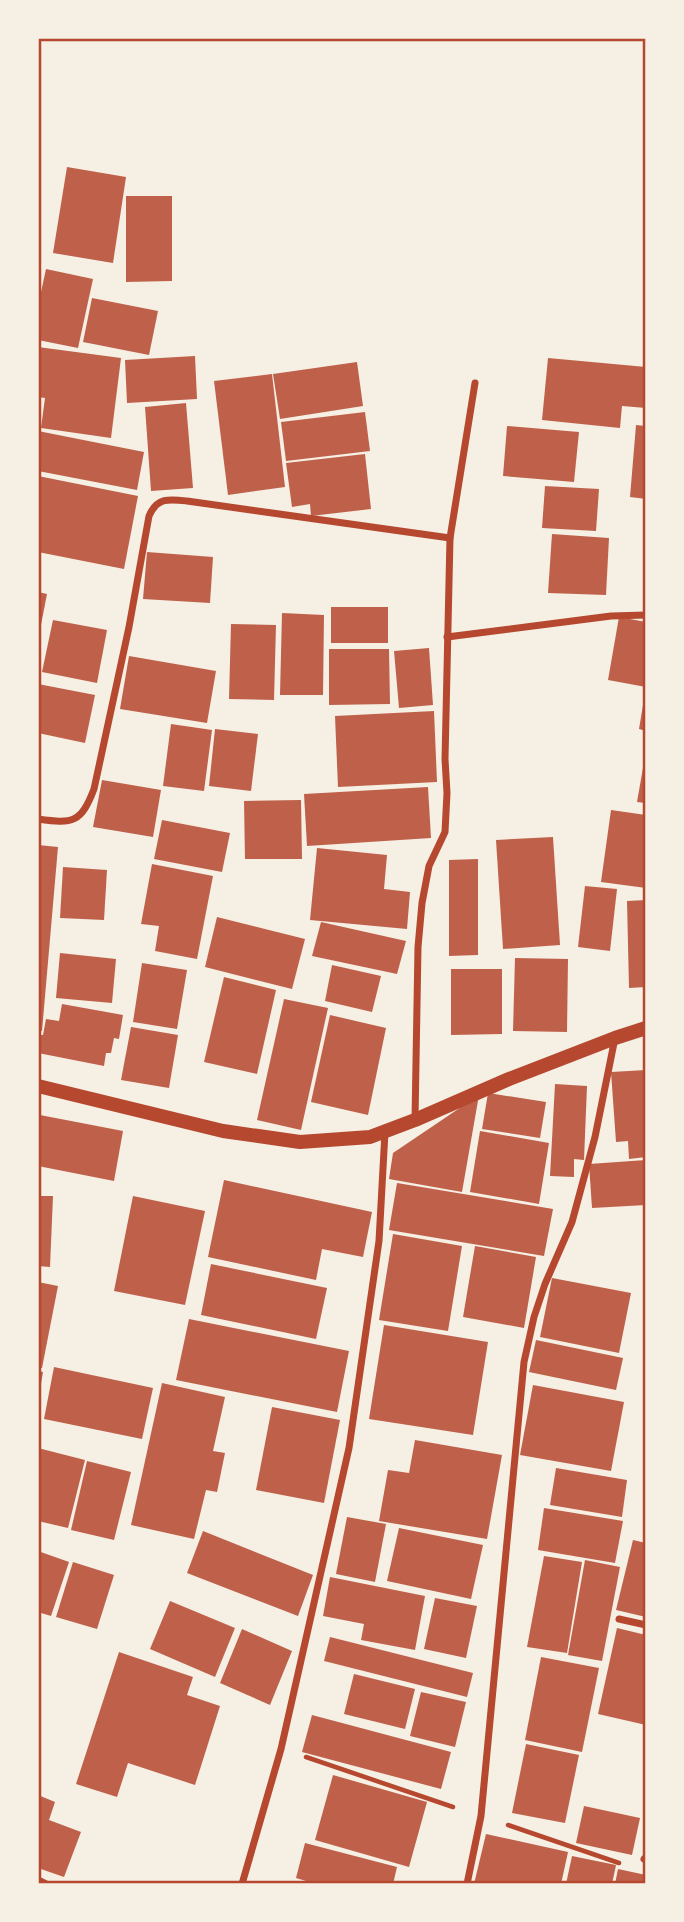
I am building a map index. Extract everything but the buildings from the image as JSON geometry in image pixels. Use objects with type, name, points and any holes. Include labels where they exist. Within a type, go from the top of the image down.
[{"type":"main road","points":[[38,1086],[223,1131],[300,1142],[370,1137],[646,1028]]},
{"type":"street","points":[[415,1120],[418,947],[422,903],[429,866],[445,832],[450,538],[475,383]]},
{"type":"street","points":[[38,819],[70,821],[83,813],[94,789],[129,627],[149,516],[160,502],[165,499],[187,501],[450,538]]},
{"type":"street","points":[[447,637],[611,616],[646,615]]},
{"type":"street","points":[[467,1884],[481,1816],[524,1362],[545,1284],[572,1222],[592,1150],[615,1038]]},
{"type":"street","points":[[242,1884],[281,1749],[349,1448],[379,1241],[385,1132]]},
{"type":"street","points":[[619,1619],[646,1625]]},
{"type":"street","points":[[38,1880],[46,1884]]}]
